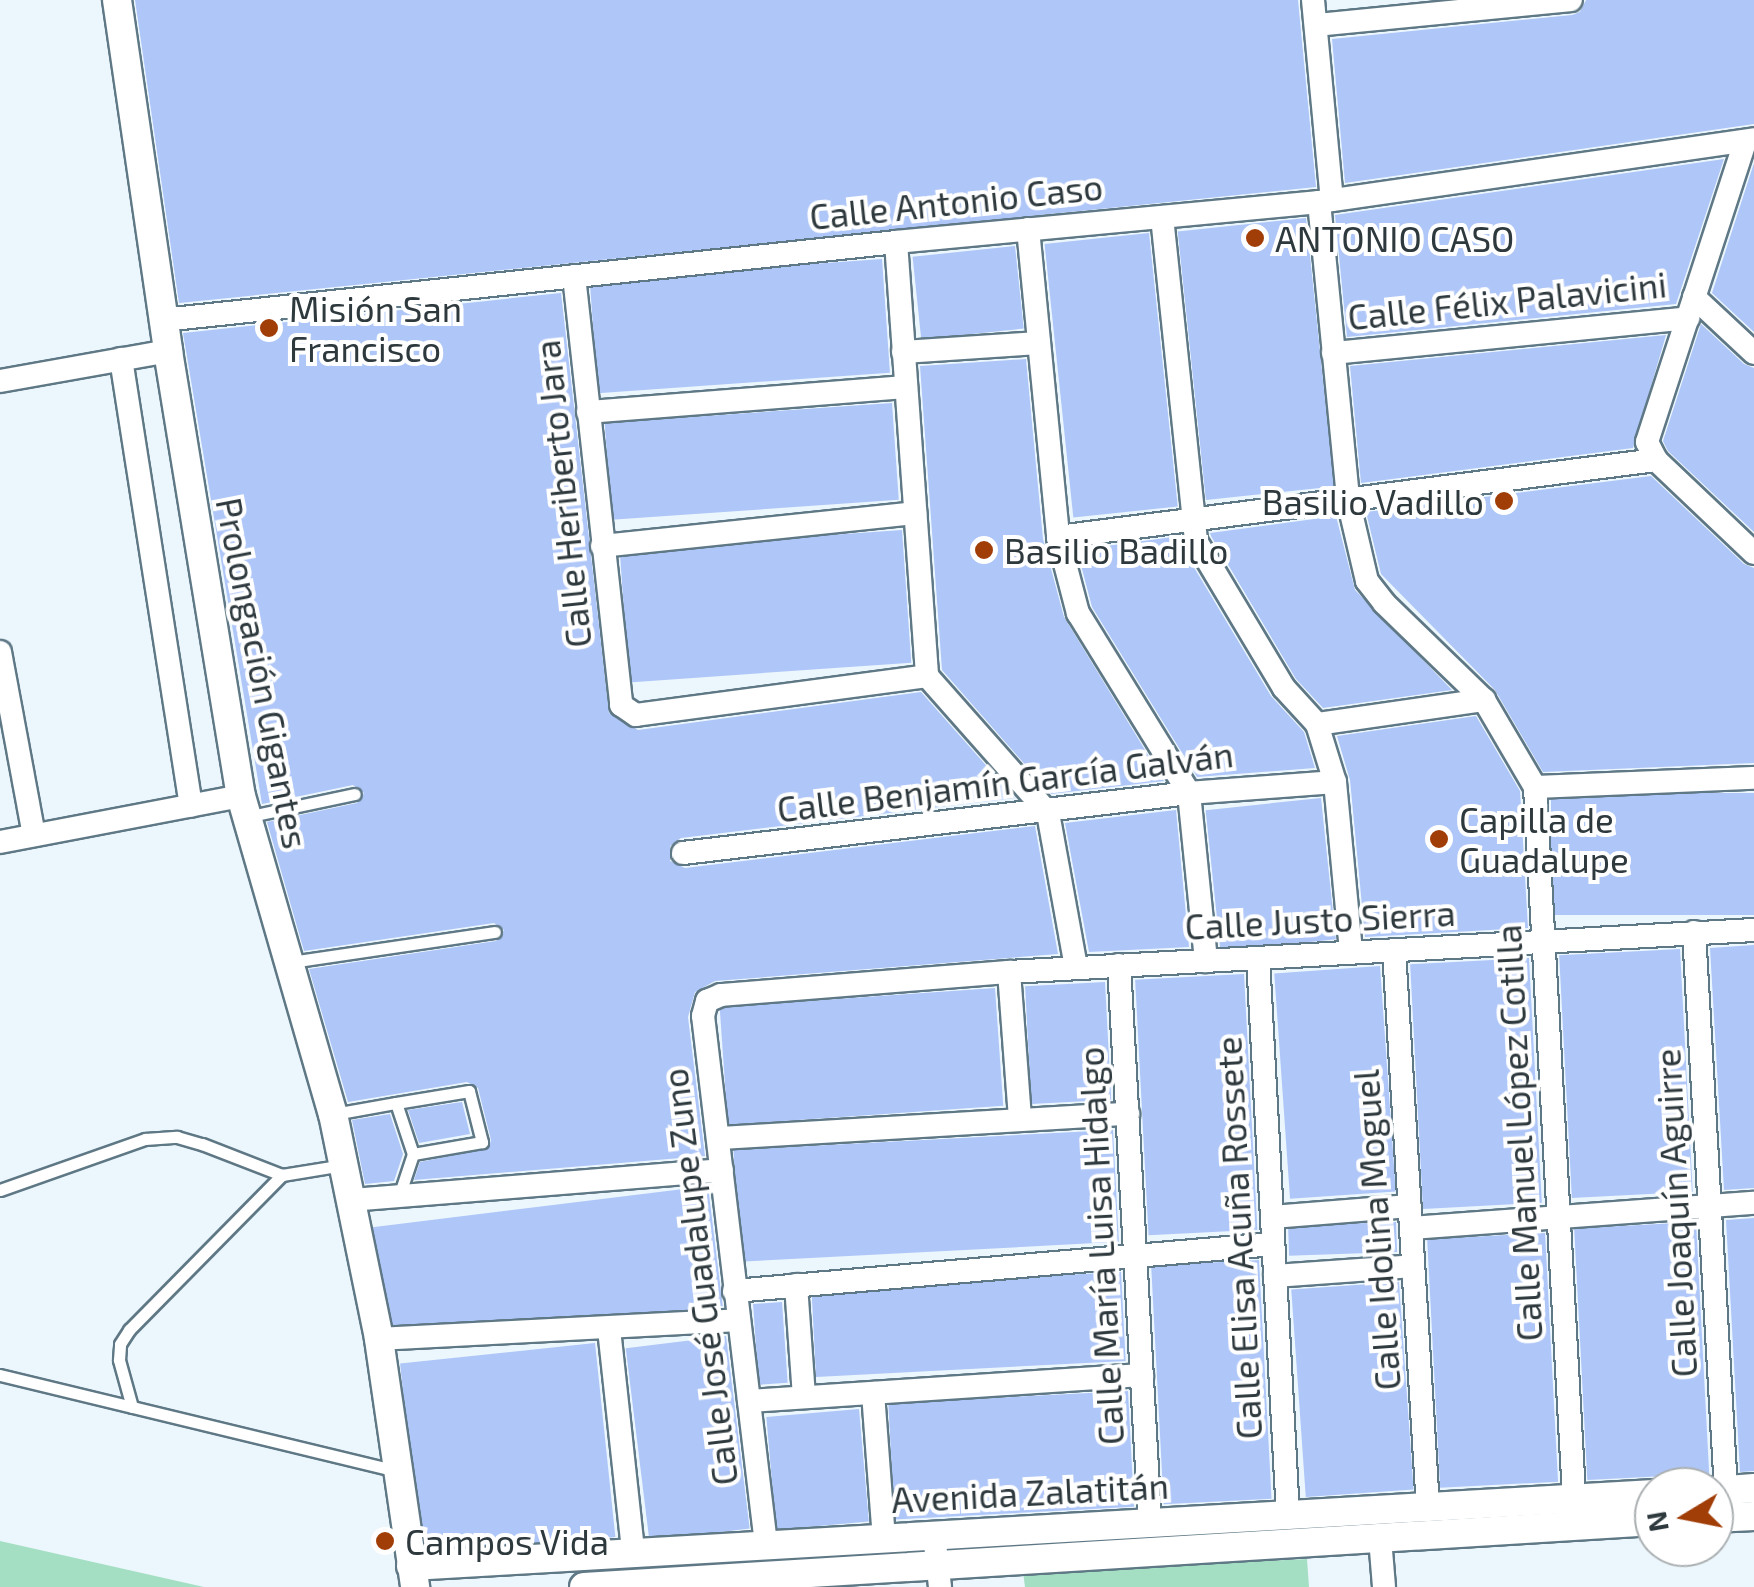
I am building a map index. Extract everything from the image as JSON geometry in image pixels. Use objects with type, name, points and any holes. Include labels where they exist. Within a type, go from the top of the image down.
[{"type":"street","name":"Prolongación Gigantes","points":[[117,0],[168,351],[244,806],[333,1114],[379,1339],[413,1576]]},
{"type":"street","name":"Calle Manuel López Cotilla","points":[[1313,0],[1333,352],[1348,500],[1366,581],[1384,604],[1484,700],[1535,787],[1575,1513]]},
{"type":"street","points":[[1316,25],[1571,0]]},
{"type":"street","name":"Calle Antonio Caso","points":[[164,320],[896,242],[1326,201],[1749,141]]},
{"type":"street","points":[[1652,451],[1691,307],[1746,173],[1749,141]]},
{"type":"street","points":[[1162,217],[1201,555],[1284,688],[1317,724],[1335,782],[1350,952]]},
{"type":"street","points":[[1028,229],[1058,537],[1078,614],[1189,794],[1206,960]]},
{"type":"street","points":[[896,242],[928,676],[1048,813],[1076,968]]},
{"type":"street","name":"Calle Heriberto Jara","points":[[574,276],[621,704],[636,715],[928,676]]},
{"type":"street","name":"Calle Félix Palavicini","points":[[1333,352],[1691,307],[1754,353]]},
{"type":"street","points":[[903,352],[1039,343]]},
{"type":"street","points":[[0,381],[168,351]]},
{"type":"street","points":[[122,359],[191,806]]},
{"type":"street","points":[[588,412],[904,387]]},
{"type":"street","points":[[1058,537],[1348,500],[1652,451]]},
{"type":"street","points":[[1652,451],[1754,552]]},
{"type":"street","points":[[602,546],[915,513]]},
{"type":"street","points":[[0,652],[34,835]]},
{"type":"street","points":[[1317,724],[1484,700]]},
{"type":"street","points":[[1535,787],[1754,778]]},
{"type":"street","name":"Calle Benjamín García Galván","points":[[683,853],[1189,794],[1335,782]]},
{"type":"street","points":[[0,842],[191,806],[244,806]]},
{"type":"street","name":"Calle Justo Sierra","points":[[706,1002],[721,996],[1009,972],[1754,930]]},
{"type":"street","name":"Calle Joaquín Aguirre","points":[[1694,932],[1710,1206],[1719,1467]]},
{"type":"street","name":"Calle Idolina Moguel","points":[[1394,950],[1428,1507]]},
{"type":"street","name":"Calle Elisa Acuña Rossete","points":[[1258,958],[1288,1515]]},
{"type":"street","name":"Calle María Luisa Hidalgo","points":[[1119,965],[1150,1523]]},
{"type":"street","points":[[1009,972],[1020,1120]]},
{"type":"street","name":"Calle José Guadalupe Zuno","points":[[706,1002],[703,1016],[766,1544]]},
{"type":"street","points":[[718,1138],[1128,1114]]},
{"type":"street","points":[[351,1200],[722,1170]]},
{"type":"street","points":[[1272,1217],[1557,1218],[1754,1203]]},
{"type":"street","points":[[734,1291],[1273,1244]]},
{"type":"street","points":[[1275,1276],[1413,1266]]},
{"type":"street","points":[[796,1286],[804,1397]]},
{"type":"street","points":[[379,1339],[737,1320]]},
{"type":"street","points":[[609,1329],[632,1551]]},
{"type":"street","points":[[749,1400],[1142,1375]]},
{"type":"street","points":[[872,1393],[884,1538]]},
{"type":"street","name":"Avenida Zalatitán","points":[[584,1587],[938,1576],[1380,1538],[1575,1513],[1634,1499]]},
{"type":"street","name":"Avenida Zalatitán","points":[[413,1576],[632,1551],[1428,1507],[1575,1513],[1634,1520]]},
{"type":"street","points":[[934,1536],[938,1576]]},
{"type":"street","points":[[1380,1538],[1384,1587]]},
{"type":"lane","points":[[244,806],[355,794]]},
{"type":"lane","points":[[287,962],[495,932]]},
{"type":"lane","points":[[333,1114],[469,1091],[482,1142],[413,1154]]},
{"type":"lane","points":[[396,1103],[413,1154],[399,1196]]},
{"type":"lane","points":[[0,1190],[145,1139],[202,1144],[282,1175],[344,1166]]},
{"type":"lane","points":[[132,1407],[119,1360],[120,1344],[128,1330],[282,1175]]},
{"type":"lane","points":[[0,1375],[398,1471]]},
{"type":"green space","points":[[0,1541],[204,1587],[0,1587]]},
{"type":"green space","points":[[1307,1559],[1309,1587],[1025,1587],[1023,1572]]},
{"type":"building","points":[[135,0],[1298,0],[1316,187],[179,303]]},
{"type":"building","points":[[1586,0],[1754,0],[1754,124],[1345,183],[1332,39],[1572,15],[1580,12]]},
{"type":"building","points":[[1724,159],[1676,304],[1347,337],[1335,215]]},
{"type":"building","points":[[1754,163],[1754,332],[1712,293]]},
{"type":"building","points":[[1306,218],[1334,487],[1206,500],[1178,231]]},
{"type":"building","points":[[1149,233],[1178,506],[1073,517],[1045,244]]},
{"type":"building","points":[[1015,246],[1024,329],[921,339],[913,257]]},
{"type":"building","points":[[882,259],[890,373],[598,393],[590,279]]},
{"type":"building","points":[[561,293],[609,713],[638,730],[921,692],[1015,798],[681,838],[670,846],[670,861],[685,868],[1035,826],[1058,954],[715,981],[695,992],[688,1017],[705,1156],[414,1180],[420,1162],[489,1148],[491,1140],[478,1088],[467,1082],[348,1102],[309,969],[496,941],[504,930],[494,923],[304,951],[267,822],[357,803],[364,793],[353,785],[262,804],[183,333]]},
{"type":"building","points":[[1701,324],[1744,364],[1754,368],[1754,532],[1668,451],[1663,441]]},
{"type":"building","points":[[1666,335],[1633,448],[1361,483],[1350,366]]},
{"type":"building","points":[[1026,359],[1043,539],[1064,617],[1164,781],[1051,794],[942,670],[920,366]]},
{"type":"building","points":[[892,403],[899,500],[611,520],[605,423]]},
{"type":"building","points":[[1651,476],[1744,564],[1754,568],[1754,763],[1543,772],[1495,690],[1381,574],[1366,512]]},
{"type":"building","points":[[1336,516],[1355,590],[1452,690],[1323,708],[1296,679],[1210,533]]},
{"type":"building","points":[[902,530],[911,663],[629,682],[620,550]]},
{"type":"building","points":[[1180,536],[1183,549],[1271,696],[1304,732],[1315,768],[1197,777],[1092,607],[1077,550]]},
{"type":"building","name":"Capilla de Guadalupe","points":[[1476,716],[1520,791],[1528,928],[1365,937],[1350,780],[1337,736]]},
{"type":"building","points":[[1551,793],[1754,793],[1754,915],[1551,915]]},
{"type":"building","points":[[1321,798],[1336,939],[1220,951],[1206,810]]},
{"type":"building","points":[[1176,810],[1189,947],[1089,952],[1065,823]]},
{"type":"building","points":[[1754,945],[1754,1188],[1724,1190],[1710,948]]},
{"type":"building","points":[[1680,949],[1693,1192],[1572,1198],[1559,955]]},
{"type":"building","points":[[1529,958],[1542,1203],[1423,1209],[1410,964]]},
{"type":"building","points":[[1380,966],[1396,1191],[1290,1199],[1274,973]]},
{"type":"building","points":[[1244,974],[1257,1230],[1149,1235],[1135,980]]},
{"type":"building","points":[[1105,982],[1111,1100],[1031,1104],[1025,986]]},
{"type":"building","points":[[995,988],[1003,1106],[728,1125],[720,1007]]},
{"type":"building","points":[[462,1102],[470,1134],[419,1143],[408,1110]]},
{"type":"building","points":[[390,1114],[403,1154],[394,1181],[365,1184],[352,1120]]},
{"type":"building","points":[[1113,1130],[1119,1242],[739,1262],[734,1150]]},
{"type":"building","points":[[708,1186],[723,1306],[387,1347],[373,1227]]},
{"type":"building","points":[[1754,1218],[1754,1471],[1740,1472],[1726,1220]]},
{"type":"building","points":[[1396,1222],[1397,1252],[1289,1256],[1288,1226]]},
{"type":"building","points":[[1696,1222],[1709,1467],[1634,1467],[1634,1478],[1587,1480],[1574,1228]]},
{"type":"building","points":[[1545,1233],[1558,1482],[1440,1488],[1427,1239]]},
{"type":"building","points":[[1259,1260],[1272,1499],[1164,1504],[1151,1266]]},
{"type":"building","points":[[1121,1272],[1126,1361],[816,1377],[811,1288]]},
{"type":"building","points":[[1399,1282],[1414,1489],[1306,1497],[1291,1290]]},
{"type":"building","points":[[782,1302],[788,1383],[759,1385],[753,1304]]},
{"type":"building","points":[[726,1336],[750,1529],[649,1541],[626,1348]]},
{"type":"building","points":[[595,1343],[615,1537],[420,1557],[400,1363]]},
{"type":"building","points":[[1128,1391],[1134,1507],[894,1519],[888,1404]]},
{"type":"building","points":[[859,1409],[869,1522],[776,1530],[766,1417]]},
{"type":"place","name":"ANTONIO CASO","points":[[1255,238]]},
{"type":"place","name":"Misión San Francisco","points":[[269,328]]},
{"type":"place","name":"Basilio Vadillo","points":[[1504,501]]},
{"type":"place","name":"Basilio Badillo","points":[[984,550]]},
{"type":"place","name":"Capilla de Guadalupe","points":[[1439,839]]},
{"type":"place","name":"Campos Vida","points":[[385,1541]]}]
